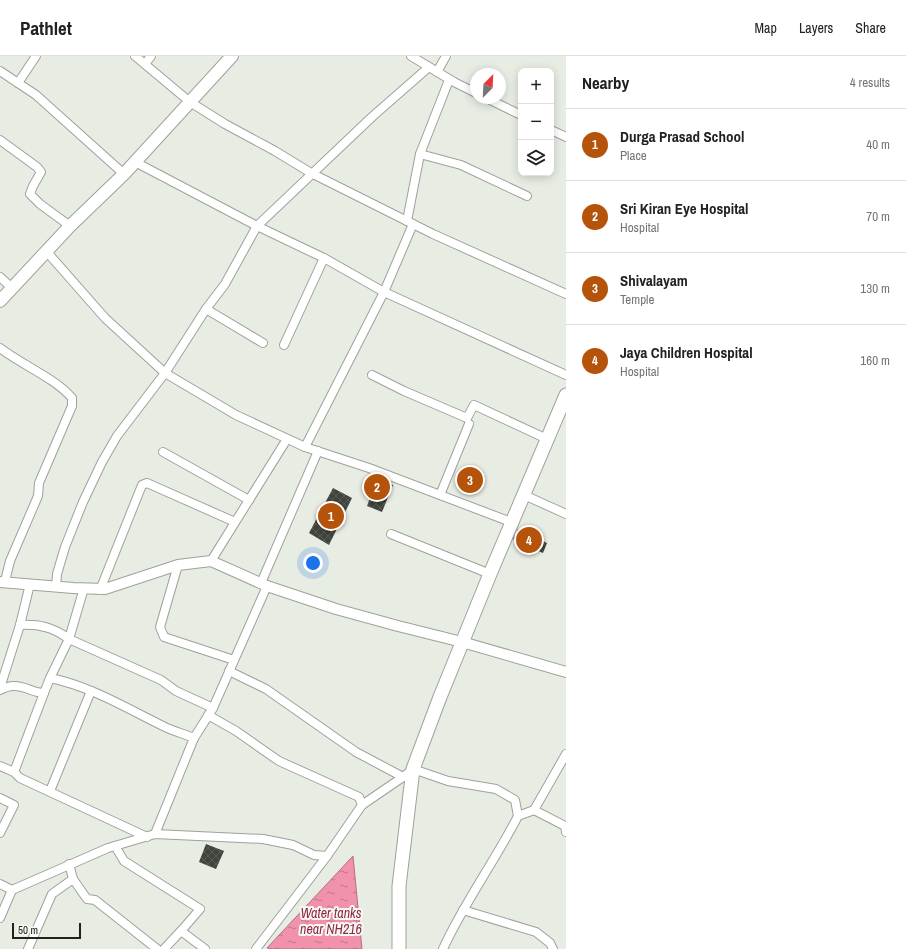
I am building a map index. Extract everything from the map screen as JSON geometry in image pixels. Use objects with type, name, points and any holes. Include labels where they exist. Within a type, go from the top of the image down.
[{"type":"highway","points":[[399,949],[399,886],[408,773],[511,522],[566,396]]},
{"type":"main road","points":[[0,301],[70,226],[124,174],[232,56]]},
{"type":"street","points":[[18,83],[36,56]]},
{"type":"street","points":[[135,56],[190,102],[225,124],[275,151],[311,173],[410,222],[566,294]]},
{"type":"street","points":[[145,64],[151,56]]},
{"type":"street","points":[[411,56],[449,80],[470,90]]},
{"type":"street","points":[[437,72],[446,56]]},
{"type":"street","points":[[56,587],[57,574],[65,547],[83,502],[102,462],[117,436],[165,373],[206,309],[225,284],[257,226],[311,173],[429,67]]},
{"type":"street","points":[[0,71],[36,95],[124,174]]},
{"type":"street","points":[[305,447],[384,292],[410,222],[420,154],[449,80]]},
{"type":"street","points":[[498,104],[518,114]]},
{"type":"street","points":[[554,131],[566,137]]},
{"type":"street","points":[[0,140],[37,167],[41,172],[30,194],[40,204],[70,226]]},
{"type":"street","points":[[420,154],[461,165],[527,196]]},
{"type":"street","points":[[135,162],[257,226],[324,258],[384,292],[566,375]]},
{"type":"street","points":[[46,252],[105,318],[165,373],[236,415],[305,447],[369,468],[511,522]]},
{"type":"street","points":[[284,345],[324,258]]},
{"type":"street","points":[[0,278],[12,288]]},
{"type":"street","points":[[206,309],[264,343]]},
{"type":"street","points":[[0,348],[24,365],[51,381],[72,398],[72,406],[39,483],[38,496],[10,561],[3,583],[100,590],[178,565],[211,561],[264,585],[342,611],[462,642],[566,672]]},
{"type":"street","points":[[372,375],[404,391],[467,418],[474,405],[547,439]]},
{"type":"street","points":[[440,495],[469,424]]},
{"type":"street","points":[[211,561],[287,439]]},
{"type":"street","points":[[155,834],[194,738],[211,711],[234,660],[318,451]]},
{"type":"street","points":[[163,452],[249,500]]},
{"type":"street","points":[[100,590],[142,485],[147,483],[235,522]]},
{"type":"street","points":[[524,495],[566,514]]},
{"type":"street","points":[[391,534],[490,574]]},
{"type":"street","points":[[178,565],[160,627],[161,632],[164,637],[234,660]]},
{"type":"street","points":[[0,689],[20,625],[30,584]]},
{"type":"street","points":[[14,772],[50,678],[69,639],[84,588]]},
{"type":"street","points":[[20,625],[36,624],[59,631],[69,639],[161,680],[176,691],[211,711],[279,761],[359,797],[362,805]]},
{"type":"street","points":[[229,671],[266,689],[356,752],[408,773],[448,782],[496,789],[514,800],[518,816],[503,846],[463,910],[443,949]]},
{"type":"street","points":[[50,678],[70,682],[131,709],[165,727],[194,738]]},
{"type":"street","points":[[0,689],[12,686],[22,687],[38,693],[44,693]]},
{"type":"street","points":[[50,792],[91,691]]},
{"type":"street","points":[[518,816],[534,810],[566,754]]},
{"type":"street","points":[[0,766],[14,772],[20,778],[147,836]]},
{"type":"street","points":[[256,949],[327,856],[362,805],[408,773]]},
{"type":"street","points":[[0,798],[14,805],[0,833]]},
{"type":"street","points":[[534,810],[565,826],[566,832]]},
{"type":"street","points":[[0,918],[12,890],[69,864],[114,846],[155,834],[263,839],[293,845],[314,855],[327,856]]},
{"type":"street","points":[[114,846],[124,860],[200,909],[164,949]]},
{"type":"street","points":[[69,864],[73,879],[87,899],[95,900],[157,949]]},
{"type":"street","points":[[28,949],[52,894],[73,879]]},
{"type":"street","points":[[0,884],[12,890]]},
{"type":"street","points":[[463,910],[536,932],[550,943],[553,949]]},
{"type":"street","points":[[181,930],[205,949]]},
{"type":"water","name":"Water tanks near NH216","points":[[353,856],[362,949],[267,948]]},
{"type":"building","points":[[377,479],[393,485],[382,512],[367,506]]},
{"type":"building","points":[[333,488],[352,498],[329,545],[309,533]]},
{"type":"building","points":[[518,529],[547,543],[543,553],[513,539]]},
{"type":"building","points":[[206,844],[224,851],[216,869],[199,862]]},
{"type":"place","name":"Shivalayam","points":[[470,480]]},
{"type":"place","name":"Sri Kiran Eye Hospital","points":[[377,487]]},
{"type":"place","name":"Durga Prasad School","points":[[331,516]]},
{"type":"place","name":"Jaya Children Hospital","points":[[529,540]]}]
